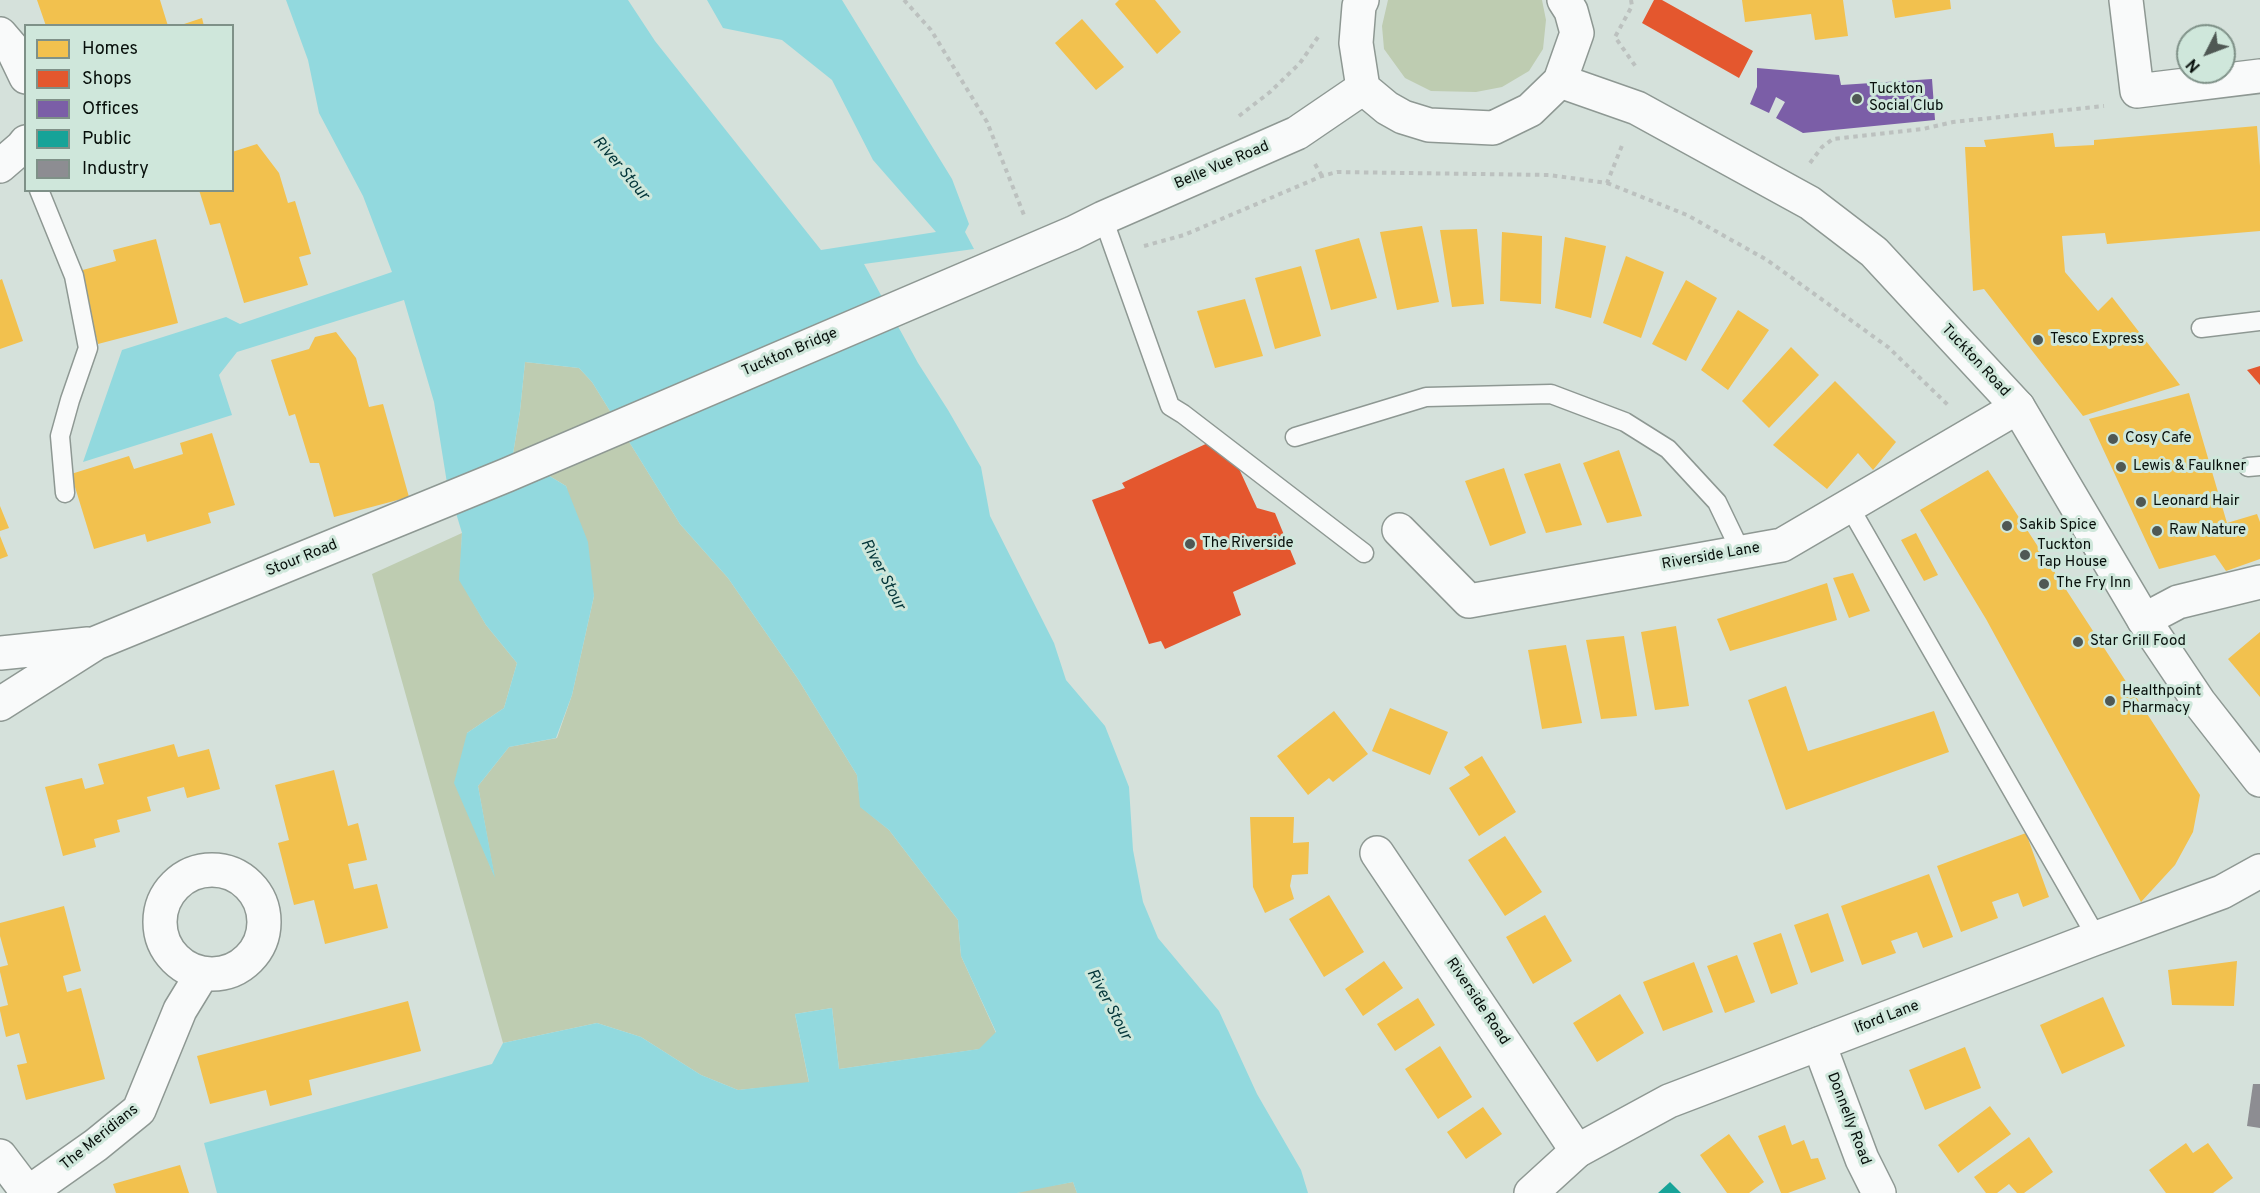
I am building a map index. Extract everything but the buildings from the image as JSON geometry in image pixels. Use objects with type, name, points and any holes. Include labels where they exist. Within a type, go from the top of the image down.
[{"type":"street","points":[[1362,0],[1359,6],[1356,43],[1363,88],[1387,108],[1403,117],[1429,125],[1493,128],[1530,110],[1560,81],[1577,33],[1571,12],[1564,0]]},
{"type":"street","points":[[2126,0],[2137,91],[2260,76]]},
{"type":"street","points":[[0,34],[12,48],[24,73]]},
{"type":"street","name":"Tuckton Road","points":[[1560,81],[1637,108],[1810,203],[1874,252],[2018,407],[2144,620],[2199,702],[2260,780]]},
{"type":"street","name":"Belle Vue Road","points":[[1073,233],[1297,134],[1363,88]]},
{"type":"street","name":"Tuckton Bridge","points":[[507,475],[1073,233]]},
{"type":"street","name":"Riverside Lane","points":[[1399,530],[1469,601],[1782,545],[2018,407]]},
{"type":"street","name":"Stour Road","points":[[0,704],[96,643],[507,475]]},
{"type":"street","points":[[2144,620],[2178,602],[2260,582]]},
{"type":"street","name":"Stour Road","points":[[0,653],[96,643]]},
{"type":"street","name":"Riverside Road","points":[[1377,853],[1577,1151]]},
{"type":"street","name":"Iford Lane","points":[[1531,1193],[1577,1151],[1670,1101],[2223,892],[2260,871]]},
{"type":"street","name":"The Meridians","points":[[0,1156],[28,1193],[96,1145],[140,1110],[180,1010],[202,974]]},
{"type":"street","name":"Donnelly Road","points":[[1819,1044],[1862,1159],[1879,1193]]},
{"type":"lane","points":[[40,192],[74,276],[87,348],[60,436],[65,493]]},
{"type":"lane","points":[[1103,218],[1170,406],[1184,414],[1364,553]]},
{"type":"lane","points":[[2201,328],[2260,321]]},
{"type":"lane","points":[[1295,437],[1426,397],[1551,394],[1625,423],[1668,449],[1716,502],[1741,552]]},
{"type":"lane","points":[[1849,506],[2097,938]]},
{"type":"path","points":[[904,0],[931,30],[987,122],[1036,247]]},
{"type":"path","points":[[1607,183],[1637,108],[1653,77],[1633,66],[1615,37],[1632,6],[1630,0]]},
{"type":"path","points":[[1791,192],[1822,147],[1833,139],[1923,129],[1953,122],[2123,103],[2137,91]]},
{"type":"path","points":[[1116,256],[1142,246],[1184,235],[1322,176],[1337,172],[1549,175],[1607,183],[1687,215],[1767,260],[1888,347],[1945,400],[1972,432]]},
{"type":"green space","points":[[1388,0],[1542,0],[1546,20],[1543,49],[1529,71],[1502,87],[1476,92],[1431,91],[1405,78],[1384,49],[1382,26]]},
{"type":"green space","points":[[525,362],[579,368],[592,382],[680,524],[728,578],[798,679],[857,775],[861,807],[889,830],[958,920],[961,956],[996,1033],[980,1049],[839,1069],[832,1008],[795,1014],[809,1083],[738,1090],[701,1075],[641,1037],[597,1023],[503,1043],[372,574],[462,533],[460,580],[486,625],[517,663],[504,708],[467,733],[477,834],[494,875],[478,786],[509,747],[557,738],[572,695],[594,596],[566,486],[513,454]]},
{"type":"green space","points":[[1073,1182],[1077,1193],[1017,1193],[1026,1190]]},
{"type":"water","name":"River Stour","points":[[286,0],[628,0],[655,41],[821,250],[936,232],[873,160],[832,80],[782,40],[723,28],[707,0],[842,0],[952,179],[969,224],[965,232],[974,249],[864,264],[918,363],[981,467],[990,516],[1054,643],[1066,680],[1105,726],[1129,787],[1133,850],[1143,902],[1158,938],[1219,1011],[1257,1094],[1301,1170],[1308,1193],[1077,1193],[1073,1182],[1017,1193],[217,1193],[204,1143],[492,1064],[503,1043],[597,1023],[641,1037],[701,1075],[738,1090],[809,1082],[795,1014],[832,1008],[839,1069],[979,1049],[996,1032],[961,956],[958,920],[889,830],[860,807],[857,775],[798,679],[728,578],[680,524],[592,382],[579,368],[525,362],[513,454],[566,486],[588,542],[594,596],[572,695],[556,738],[509,747],[478,786],[495,878],[454,783],[467,733],[504,708],[517,663],[486,625],[459,580],[462,533],[447,483],[434,402],[404,300],[237,352],[219,375],[232,415],[83,462],[122,350],[226,317],[240,324],[392,272],[363,196],[319,113],[308,60]]},
{"type":"place","name":"Tuckton Social Club","points":[[1857,99]]},
{"type":"place","name":"Tesco Express","points":[[2038,340]]},
{"type":"place","name":"Cosy Cafe","points":[[2113,439]]},
{"type":"place","name":"Lewis & Faulkner","points":[[2121,467]]},
{"type":"place","name":"Leonard Hair","points":[[2141,502]]},
{"type":"place","name":"Sakib Spice","points":[[2007,526]]},
{"type":"place","name":"Raw Nature","points":[[2157,531]]},
{"type":"place","name":"The Riverside","points":[[1190,544]]},
{"type":"place","name":"Tuckton Tap House","points":[[2025,555]]},
{"type":"place","name":"The Fry Inn","points":[[2044,584]]},
{"type":"place","name":"Star Grill Food","points":[[2078,642]]},
{"type":"place","name":"Healthpoint Pharmacy","points":[[2110,701]]}]
